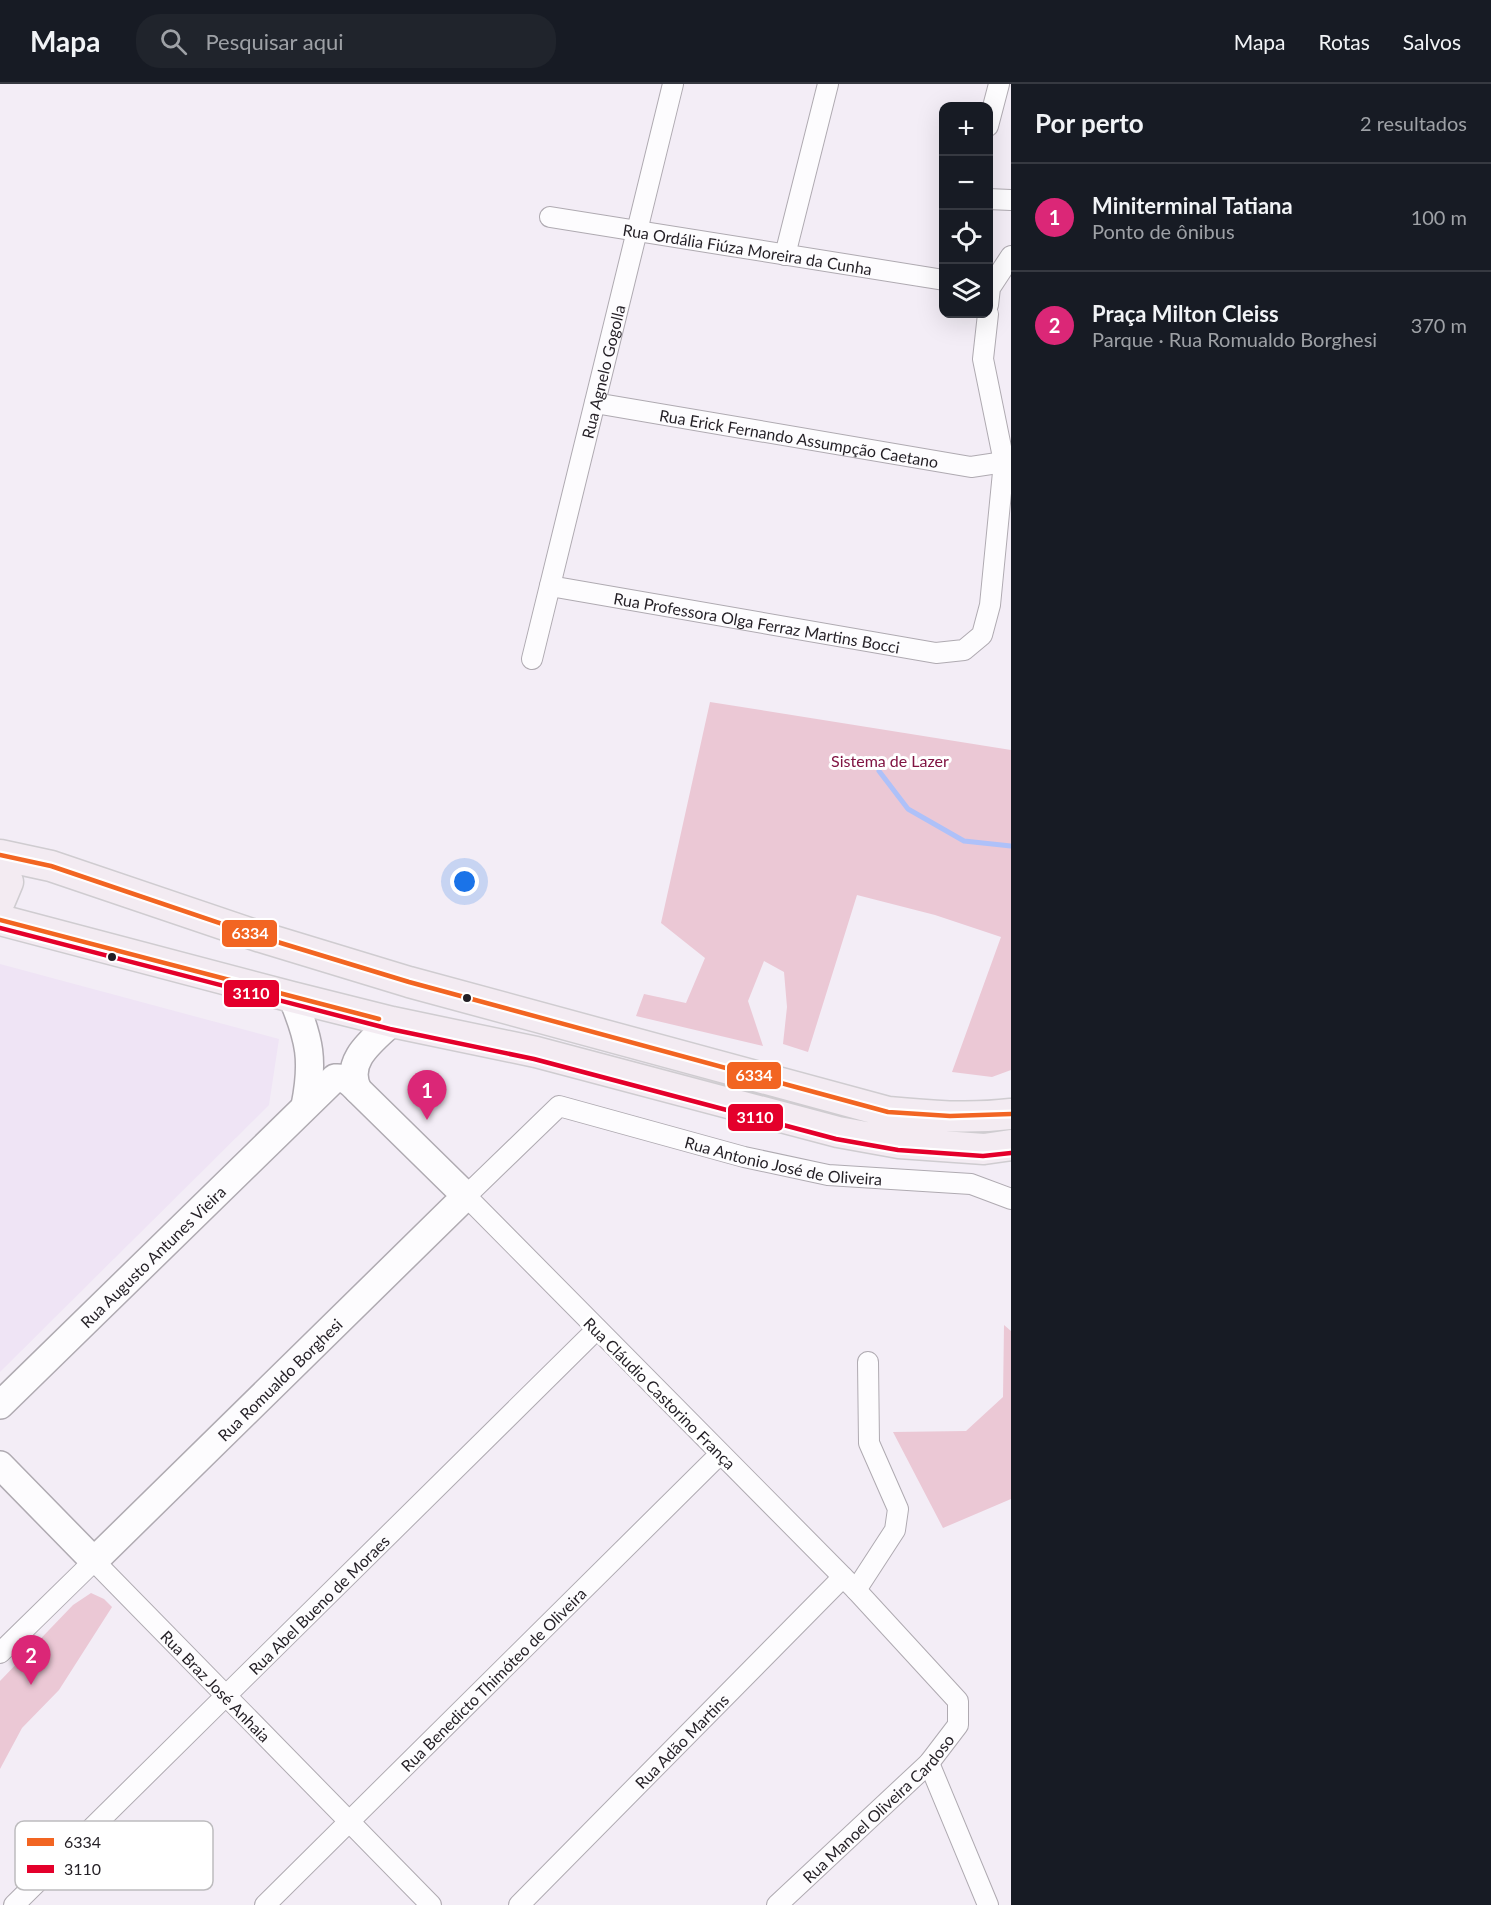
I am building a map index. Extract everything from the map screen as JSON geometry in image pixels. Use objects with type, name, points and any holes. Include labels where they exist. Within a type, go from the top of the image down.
[{"type":"main road","points":[[0,855],[51,866],[261,937],[409,982],[888,1112],[943,1117],[1011,1114]]},
{"type":"main road","points":[[0,868],[4,871],[8,882],[0,902]]},
{"type":"main road","points":[[0,920],[392,1022],[536,1052],[838,1132],[899,1143],[984,1149],[1011,1145]]},
{"type":"street","name":"Rua Agnelo Gogolla","points":[[532,660],[673,84]]},
{"type":"street","points":[[785,255],[828,84]]},
{"type":"street","points":[[993,107],[999,84]]},
{"type":"street","name":"Rua Ordália Fiúza Moreira da Cunha","points":[[550,217],[939,279]]},
{"type":"street","points":[[993,287],[1011,256]]},
{"type":"street","points":[[988,318],[983,359],[1004,462]]},
{"type":"street","name":"Rua Erick Fernando Assumpção Caetano","points":[[595,403],[971,466],[1004,462]]},
{"type":"street","name":"Rua Professora Olga Ferraz Martins Bocci","points":[[550,586],[936,653],[964,650],[982,635],[990,605],[1004,462]]},
{"type":"street","points":[[292,997],[303,1024],[309,1048],[310,1078],[305,1106]]},
{"type":"street","points":[[347,1084],[354,1082],[353,1071],[360,1053],[392,1022]]},
{"type":"street","name":"Rua Augusto Antunes Vieira","points":[[0,1405],[305,1106],[347,1084]]},
{"type":"street","name":"Rua Cláudio Castorino França","points":[[347,1084],[466,1196],[849,1584],[958,1701]]},
{"type":"street","name":"Rua Romualdo Borghesi","points":[[0,1653],[559,1106]]},
{"type":"street","name":"Rua Antonio José de Oliveira","points":[[559,1106],[744,1156],[828,1175],[971,1184],[1011,1199]]},
{"type":"street","name":"Rua Abel Bueno de Moraes","points":[[99,1821],[597,1329]]},
{"type":"street","name":"Rua Adão Martins","points":[[519,1905],[849,1584],[895,1530],[898,1509],[869,1443],[868,1362]]},
{"type":"street","name":"Rua Benedicto Thimóteo de Oliveira","points":[[265,1905],[720,1454]]},
{"type":"street","name":"Rua Braz José Anhaia","points":[[0,1465],[431,1905]]},
{"type":"street","name":"Rua Manoel Oliveira Cardoso","points":[[777,1905],[929,1763],[957,1725],[958,1701]]},
{"type":"street","points":[[929,1763],[988,1905]]},
{"type":"street","name":"Rua Abel Bueno de Moraes","points":[[14,1905],[29,1890]]},
{"type":"shaded area","points":[[0,964],[279,1039],[269,1105],[0,1372]]},
{"type":"green space","name":"Sistema de Lazer","points":[[710,702],[1011,750],[1011,1070],[992,1077],[952,1072],[1001,937],[935,915],[857,895],[808,1052],[783,1044],[787,1007],[784,972],[764,961],[748,1001],[763,1046],[636,1016],[644,994],[686,1003],[705,958],[661,923]]},
{"type":"green space","points":[[1004,1325],[1011,1331],[1011,1499],[943,1528],[893,1432],[966,1431],[1003,1397]]},
{"type":"green space","points":[[91,1593],[104,1599],[112,1607],[59,1690],[22,1728],[0,1769],[0,1681],[73,1605]]},
{"type":"waterway","points":[[879,771],[908,809],[964,841],[1011,846]]},
{"type":"transit line","name":"6334","points":[[0,855],[51,866],[261,937],[409,982],[888,1112],[950,1116],[1011,1114]]},
{"type":"transit line","name":"6334","points":[[0,920],[379,1019]]},
{"type":"transit line","name":"3110","points":[[0,928],[390,1029],[534,1059],[836,1139],[898,1150],[983,1156],[1011,1153]]},
{"type":"place","name":"Miniterminal Tatiana","points":[[427,1120]]},
{"type":"place","name":"Praça Milton Cleiss","points":[[31,1685]]}]
